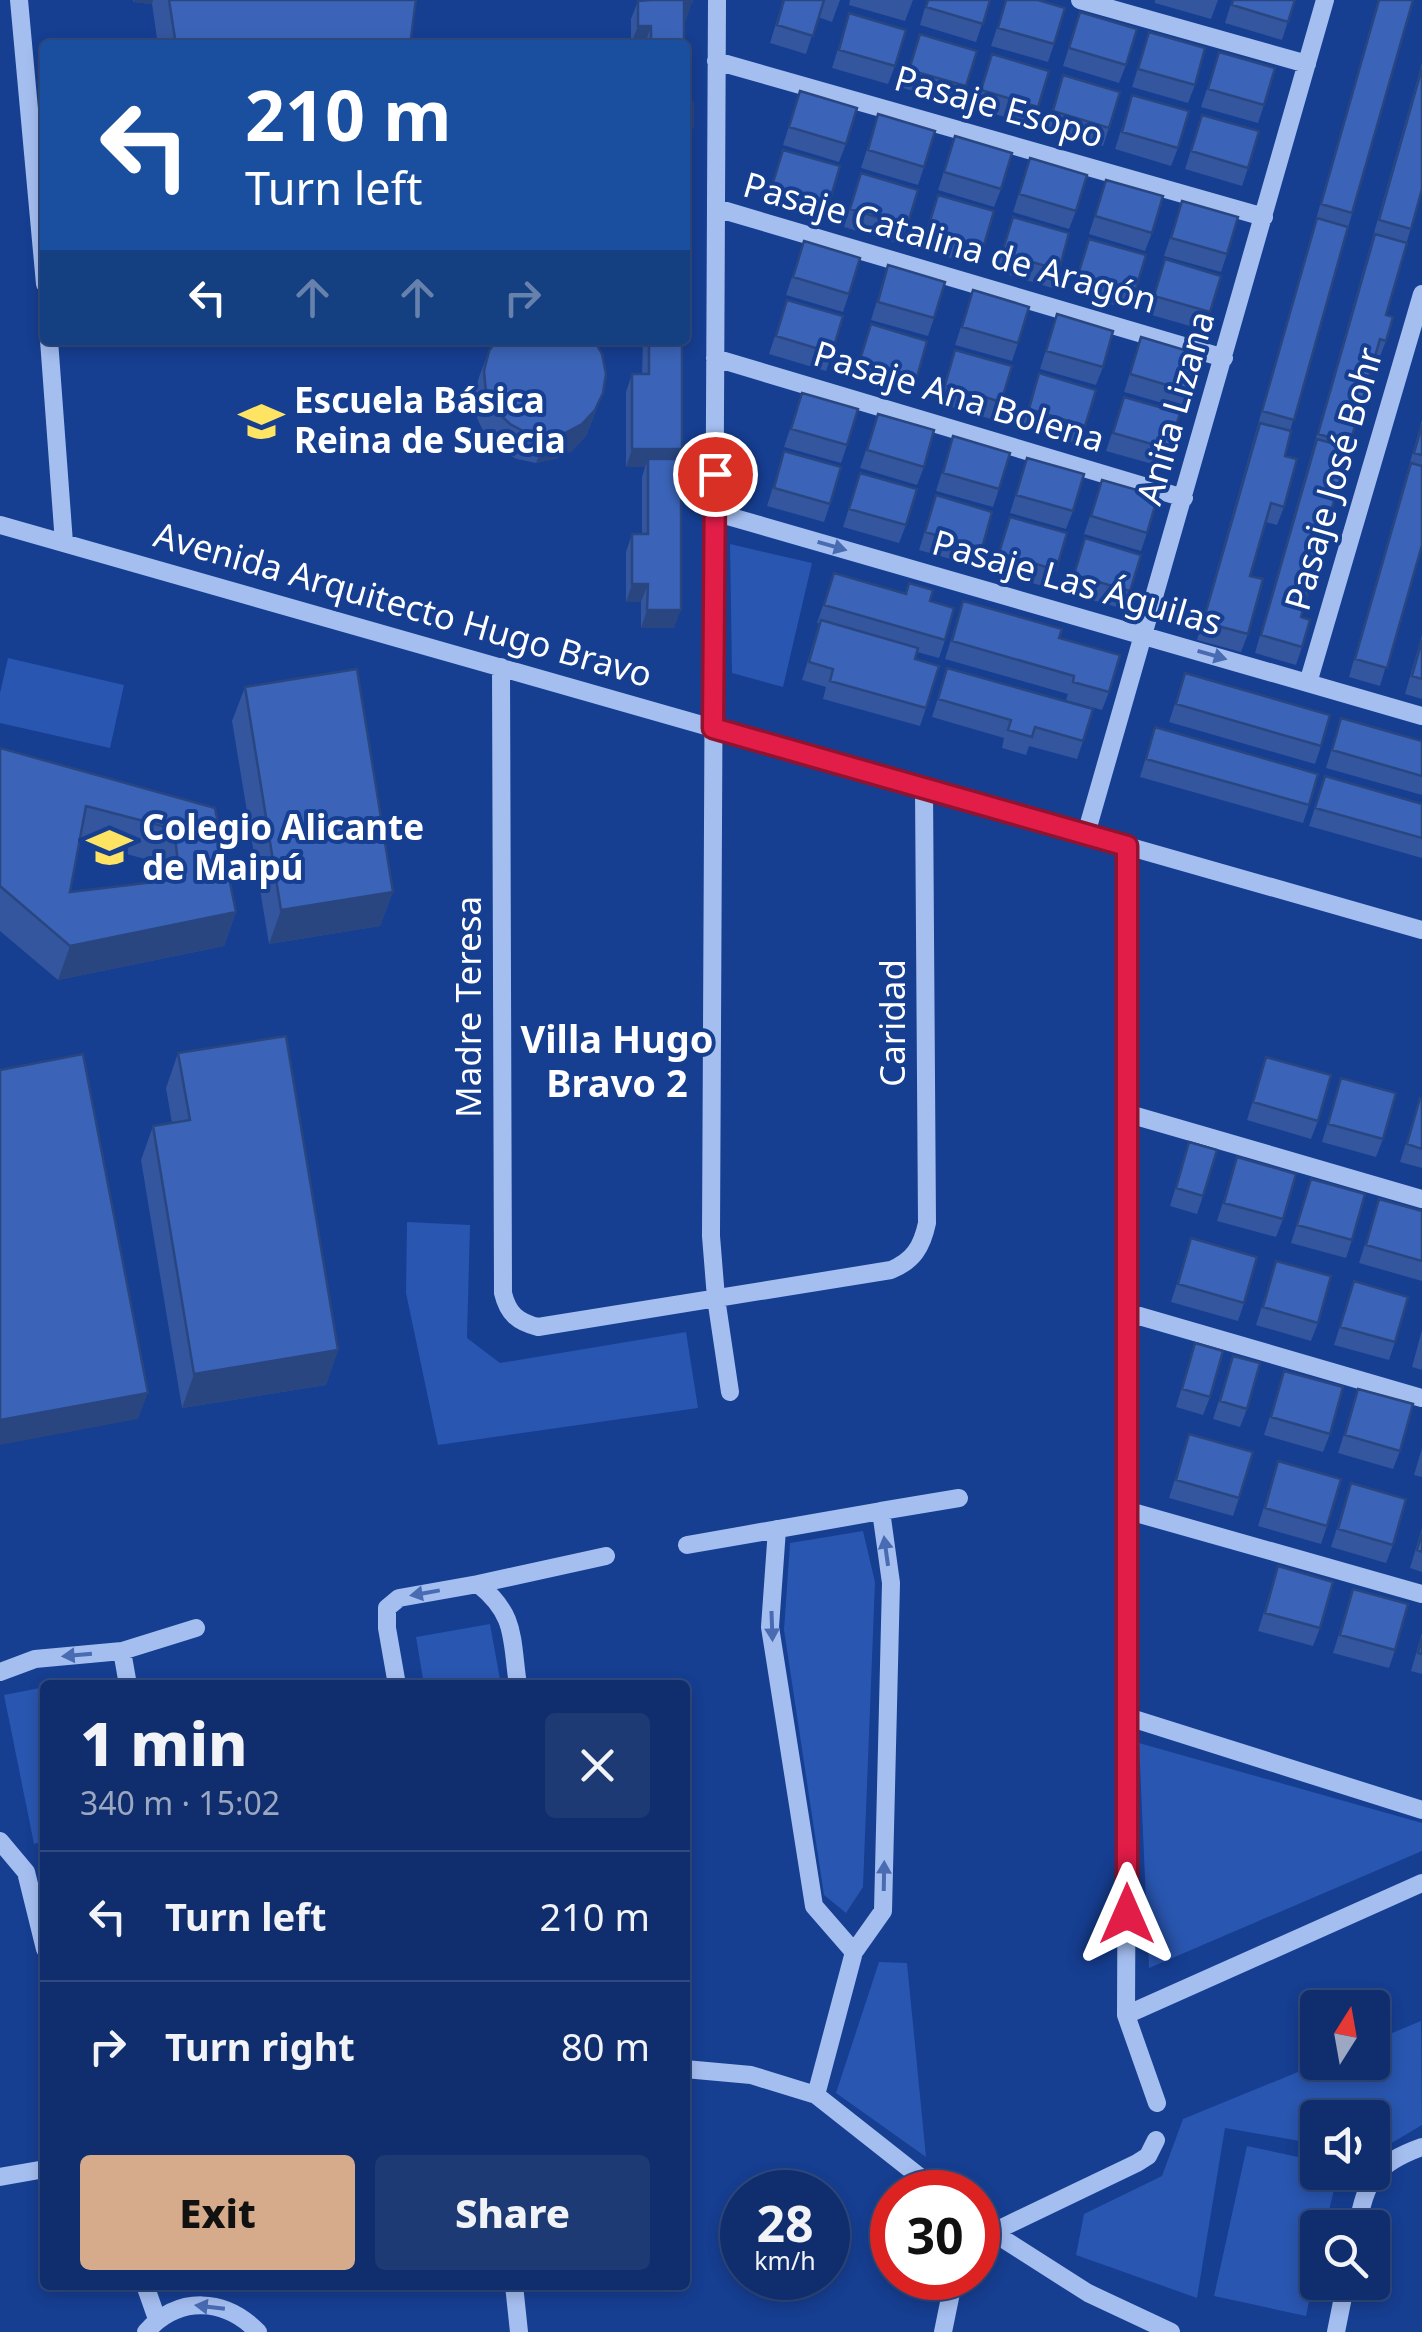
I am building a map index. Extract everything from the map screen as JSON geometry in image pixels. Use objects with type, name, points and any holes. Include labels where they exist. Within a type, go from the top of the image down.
[{"type":"street","points":[[19,0],[40,229]]},
{"type":"street","points":[[717,0],[711,1236],[730,1392]]},
{"type":"street","points":[[1080,0],[1307,64]]},
{"type":"street","name":"Anita Lizana","points":[[1086,834],[1325,0]]},
{"type":"street","name":"Pasaje Esopo","points":[[716,60],[1264,217]]},
{"type":"street","name":"Pasaje Catalina de Aragón","points":[[716,208],[1224,358]]},
{"type":"street","name":"Pasaje José Bohr","points":[[1308,683],[1422,294]]},
{"type":"street","points":[[49,345],[64,543]]},
{"type":"street","name":"Pasaje Ana Bolena","points":[[716,358],[1184,498]]},
{"type":"street","name":"Pasaje Las Águilas","points":[[714,512],[1422,716]]},
{"type":"street","name":"Avenida Arquitecto Hugo Bravo","points":[[0,525],[1422,930]]},
{"type":"street","name":"Madre Teresa","points":[[501,667],[503,1293],[513,1316],[538,1326],[716,1298]]},
{"type":"street","name":"Caridad","points":[[716,1298],[891,1270],[915,1255],[924,1238],[924,788]]},
{"type":"street","points":[[1127,846],[1126,2015],[1157,2102]]},
{"type":"street","points":[[1129,1114],[1422,1199]]},
{"type":"street","points":[[1129,1314],[1422,1398]]},
{"type":"street","points":[[687,1545],[959,1498]]},
{"type":"street","points":[[816,2096],[854,1952],[883,1911],[890,1583],[880,1511]]},
{"type":"street","points":[[1128,1511],[1422,1594]]},
{"type":"street","points":[[778,1529],[770,1626],[814,1906],[854,1952]]},
{"type":"street","points":[[396,1680],[387,1608],[399,1598],[606,1556]]},
{"type":"street","points":[[478,1584],[498,1600],[507,1614],[517,1680]]},
{"type":"street","points":[[0,1672],[35,1660],[122,1651],[196,1628]]},
{"type":"street","points":[[122,1651],[127,1680]]},
{"type":"street","points":[[1128,1717],[1422,1810]]},
{"type":"street","points":[[0,1841],[26,1872],[40,1929]]},
{"type":"street","points":[[26,1872],[40,1869]]},
{"type":"street","points":[[1126,2015],[1422,1883]]},
{"type":"street","points":[[690,2069],[751,2075],[816,2096],[910,2170]]},
{"type":"street","points":[[1000,2221],[1138,2163],[1148,2156],[1156,2140]]},
{"type":"street","points":[[1361,2210],[1372,2176],[1384,2164],[1422,2147]]},
{"type":"street","points":[[0,2177],[40,2169]]},
{"type":"street","points":[[1000,2238],[1088,2293],[1171,2332]]},
{"type":"street","points":[[145,2290],[151,2326],[182,2306],[210,2304],[236,2312],[258,2332]]},
{"type":"street","points":[[515,2290],[519,2332]]},
{"type":"street","points":[[943,2332],[950,2300]]},
{"type":"street","points":[[1336,2332],[1342,2300]]},
{"type":"shaded area","points":[[730,544],[812,563],[783,687],[732,673]]},
{"type":"shaded area","points":[[8,658],[124,685],[110,748],[0,723],[0,693]]},
{"type":"shaded area","points":[[407,1222],[470,1225],[467,1338],[500,1363],[686,1332],[698,1408],[438,1445],[406,1293]]},
{"type":"shaded area","points":[[863,1531],[875,1582],[863,1887],[846,1913],[824,1895],[784,1630],[790,1543]]},
{"type":"shaded area","points":[[490,1624],[500,1680],[423,1680],[416,1637]]},
{"type":"shaded area","points":[[40,1688],[40,1842],[34,1844],[4,1695]]},
{"type":"shaded area","points":[[1139,1743],[1422,1823],[1422,1851],[1149,1968]]},
{"type":"shaded area","points":[[879,1962],[907,1963],[926,2157],[836,2093]]},
{"type":"shaded area","points":[[1421,2021],[1422,2125],[1390,2144],[1390,2100],[1300,2100],[1300,2141],[1225,2128],[1197,2298],[1076,2255],[1084,2214],[1162,2176],[1183,2119],[1300,2071],[1300,2080],[1390,2080],[1390,2034]]},
{"type":"shaded area","points":[[1247,2146],[1300,2157],[1300,2190],[1334,2190],[1329,2210],[1300,2210],[1300,2300],[1309,2300],[1306,2316],[1214,2296]]},
{"type":"building","points":[[169,0],[416,0],[411,40],[175,40]]},
{"type":"building","points":[[692,0],[684,2],[684,40],[651,40],[651,26],[638,26],[638,1]]},
{"type":"building","points":[[784,0],[824,0],[813,36],[777,25]]},
{"type":"building","points":[[928,0],[990,0],[983,24],[926,7]]},
{"type":"building","points":[[1006,0],[1038,0],[1065,8],[1054,44],[998,28]]},
{"type":"building","points":[[1233,0],[1295,0],[1288,22],[1232,5]]},
{"type":"building","points":[[1379,0],[1413,0],[1352,213],[1321,204]]},
{"type":"building","points":[[1080,12],[1137,29],[1126,65],[1069,48]]},
{"type":"building","points":[[849,13],[906,30],[895,66],[839,50]]},
{"type":"building","points":[[1149,32],[1205,48],[1195,85],[1138,69]]},
{"type":"building","points":[[920,34],[977,51],[966,86],[909,70]]},
{"type":"building","points":[[1219,52],[1275,68],[1264,105],[1208,89]]},
{"type":"building","points":[[992,54],[1049,71],[1038,107],[981,90]]},
{"type":"building","points":[[1422,68],[1422,189],[1411,229],[1379,220]]},
{"type":"building","points":[[1063,75],[1120,92],[1109,128],[1053,111]]},
{"type":"building","points":[[800,91],[857,108],[846,144],[789,127]]},
{"type":"building","points":[[1132,95],[1189,111],[1178,148],[1122,132]]},
{"type":"building","points":[[690,102],[693,102],[690,127]]},
{"type":"building","points":[[878,114],[935,131],[924,167],[868,150]]},
{"type":"building","points":[[1202,115],[1259,131],[1248,168],[1191,151]]},
{"type":"building","points":[[955,136],[1012,153],[1001,189],[944,172]]},
{"type":"building","points":[[783,150],[840,166],[829,203],[772,186]]},
{"type":"building","points":[[1030,158],[1087,175],[1076,211],[1019,194]]},
{"type":"building","points":[[861,173],[918,190],[907,226],[850,209]]},
{"type":"building","points":[[1106,180],[1163,196],[1152,233],[1095,216]]},
{"type":"building","points":[[938,195],[994,211],[983,248],[927,231]]},
{"type":"building","points":[[1182,201],[1238,217],[1227,254],[1171,238]]},
{"type":"building","points":[[1013,217],[1069,233],[1059,270],[1002,253]]},
{"type":"building","points":[[1317,218],[1348,227],[1294,420],[1262,411]]},
{"type":"building","points":[[1375,234],[1407,243],[1386,315],[1393,317],[1386,341],[1380,339],[1350,443],[1318,434]]},
{"type":"building","points":[[1089,239],[1146,255],[1135,291],[1078,275]]},
{"type":"building","points":[[804,241],[860,258],[849,294],[793,277]]},
{"type":"building","points":[[1165,259],[1221,276],[1210,312],[1154,296]]},
{"type":"building","points":[[888,265],[945,282],[934,318],[878,302]]},
{"type":"building","points":[[973,290],[1029,307],[1018,343],[962,327]]},
{"type":"building","points":[[787,300],[843,316],[832,353],[776,336]]},
{"type":"building","points":[[1057,314],[1113,331],[1103,367],[1046,351]]},
{"type":"building","points":[[871,324],[927,341],[917,377],[860,360]]},
{"type":"building","points":[[1141,337],[1198,354],[1187,391],[1130,374]]},
{"type":"building","points":[[493,345],[597,345],[606,374],[603,393],[582,424],[565,433],[527,433],[495,410],[486,392],[484,371]]},
{"type":"building","points":[[649,345],[682,345],[682,449],[632,449],[632,374],[649,374]]},
{"type":"building","points":[[955,350],[1012,366],[1001,402],[945,385]]},
{"type":"building","points":[[1039,373],[1096,390],[1085,426],[1029,409]]},
{"type":"building","points":[[802,393],[858,409],[847,445],[791,429]]},
{"type":"building","points":[[1124,397],[1180,413],[1169,449],[1113,433]]},
{"type":"building","points":[[878,414],[934,430],[924,467],[867,450]]},
{"type":"building","points":[[1260,423],[1291,431],[1285,456],[1297,459],[1284,507],[1271,503],[1250,576],[1263,579],[1248,634],[1203,622]]},
{"type":"building","points":[[1422,425],[1422,455],[1414,453]]},
{"type":"building","points":[[953,436],[1010,453],[999,489],[943,473]]},
{"type":"building","points":[[1317,439],[1349,448],[1301,617],[1310,620],[1302,647],[1261,635]]},
{"type":"building","points":[[784,451],[841,467],[830,504],[774,488]]},
{"type":"building","points":[[1027,458],[1084,474],[1073,511],[1016,495]]},
{"type":"building","points":[[648,459],[681,459],[681,610],[647,610],[648,584],[632,584],[632,534],[648,534]]},
{"type":"building","points":[[1411,463],[1422,466],[1422,545],[1387,668],[1355,659]]},
{"type":"building","points":[[860,473],[917,489],[906,525],[849,509]]},
{"type":"building","points":[[1102,480],[1158,496],[1147,533],[1091,516]]},
{"type":"building","points":[[936,495],[992,512],[982,548],[925,532]]},
{"type":"building","points":[[1010,517],[1067,533],[1056,570],[999,553]]},
{"type":"building","points":[[1085,538],[1141,555],[1130,591],[1074,575]]},
{"type":"building","points":[[834,573],[906,594],[909,583],[933,590],[930,601],[954,608],[945,640],[824,605]]},
{"type":"building","points":[[963,601],[1062,629],[1059,638],[1120,655],[1109,692],[1073,682],[1074,676],[952,641]]},
{"type":"building","points":[[821,620],[918,648],[915,659],[939,666],[926,708],[830,681],[833,669],[809,662]]},
{"type":"building","points":[[1422,640],[1422,679],[1412,676]]},
{"type":"building","points":[[947,668],[1093,709],[1083,741],[1035,727],[1032,737],[1008,730],[1011,720],[938,699]]},
{"type":"building","points":[[357,669],[393,892],[281,910],[245,687]]},
{"type":"building","points":[[1185,673],[1330,715],[1321,746],[1176,704]]},
{"type":"building","points":[[1341,718],[1422,741],[1422,776],[1332,750]]},
{"type":"building","points":[[1155,727],[1318,774],[1309,805],[1146,759]]},
{"type":"building","points":[[0,748],[215,808],[236,912],[70,946],[0,886]],"holes":[[[86,806],[174,829],[180,879],[70,892]]]},
{"type":"building","points":[[1325,776],[1422,804],[1422,838],[1315,808]]},
{"type":"building","points":[[286,1036],[338,1350],[194,1374],[153,1126],[190,1120],[178,1053]]},
{"type":"building","points":[[83,1054],[148,1393],[0,1420],[0,1070]]},
{"type":"building","points":[[1266,1057],[1331,1075],[1318,1121],[1253,1102]]},
{"type":"building","points":[[1341,1078],[1396,1093],[1383,1139],[1328,1124]]},
{"type":"building","points":[[1422,1099],[1422,1149],[1407,1144]]},
{"type":"building","points":[[1189,1142],[1217,1150],[1203,1196],[1176,1188]]},
{"type":"building","points":[[1237,1157],[1296,1174],[1283,1219],[1224,1203]]},
{"type":"building","points":[[1311,1179],[1365,1194],[1352,1240],[1297,1225]]},
{"type":"building","points":[[1379,1199],[1422,1211],[1422,1261],[1366,1245]]},
{"type":"building","points":[[1191,1238],[1257,1257],[1244,1303],[1178,1284]]},
{"type":"building","points":[[1276,1261],[1331,1276],[1318,1323],[1263,1307]]},
{"type":"building","points":[[1354,1281],[1408,1297],[1395,1342],[1340,1327]]},
{"type":"building","points":[[1195,1343],[1223,1351],[1210,1397],[1182,1389]]},
{"type":"building","points":[[1233,1356],[1260,1363],[1247,1409],[1220,1401]]},
{"type":"building","points":[[1284,1371],[1343,1387],[1330,1434],[1271,1417]]},
{"type":"building","points":[[1358,1389],[1413,1404],[1400,1451],[1345,1435]]},
{"type":"building","points":[[1189,1434],[1253,1452],[1239,1498],[1176,1480]]},
{"type":"building","points":[[1278,1461],[1341,1479],[1327,1526],[1265,1508]]},
{"type":"building","points":[[1351,1483],[1406,1499],[1393,1545],[1338,1529]]},
{"type":"building","points":[[1278,1566],[1333,1582],[1320,1628],[1265,1613]]},
{"type":"building","points":[[1353,1589],[1408,1604],[1395,1650],[1340,1635]]},
{"type":"place","name":"Escuela Básica Reina de Suecia","points":[[261,421]]},
{"type":"place","name":"Colegio Alicante de Maipú","points":[[109,848]]},
{"type":"district","name":"Villa Hugo Bravo 2","points":[[617,1062]]},
{"type":"route","points":[[715,474],[713,728],[1127,846],[1127,1914]]}]
